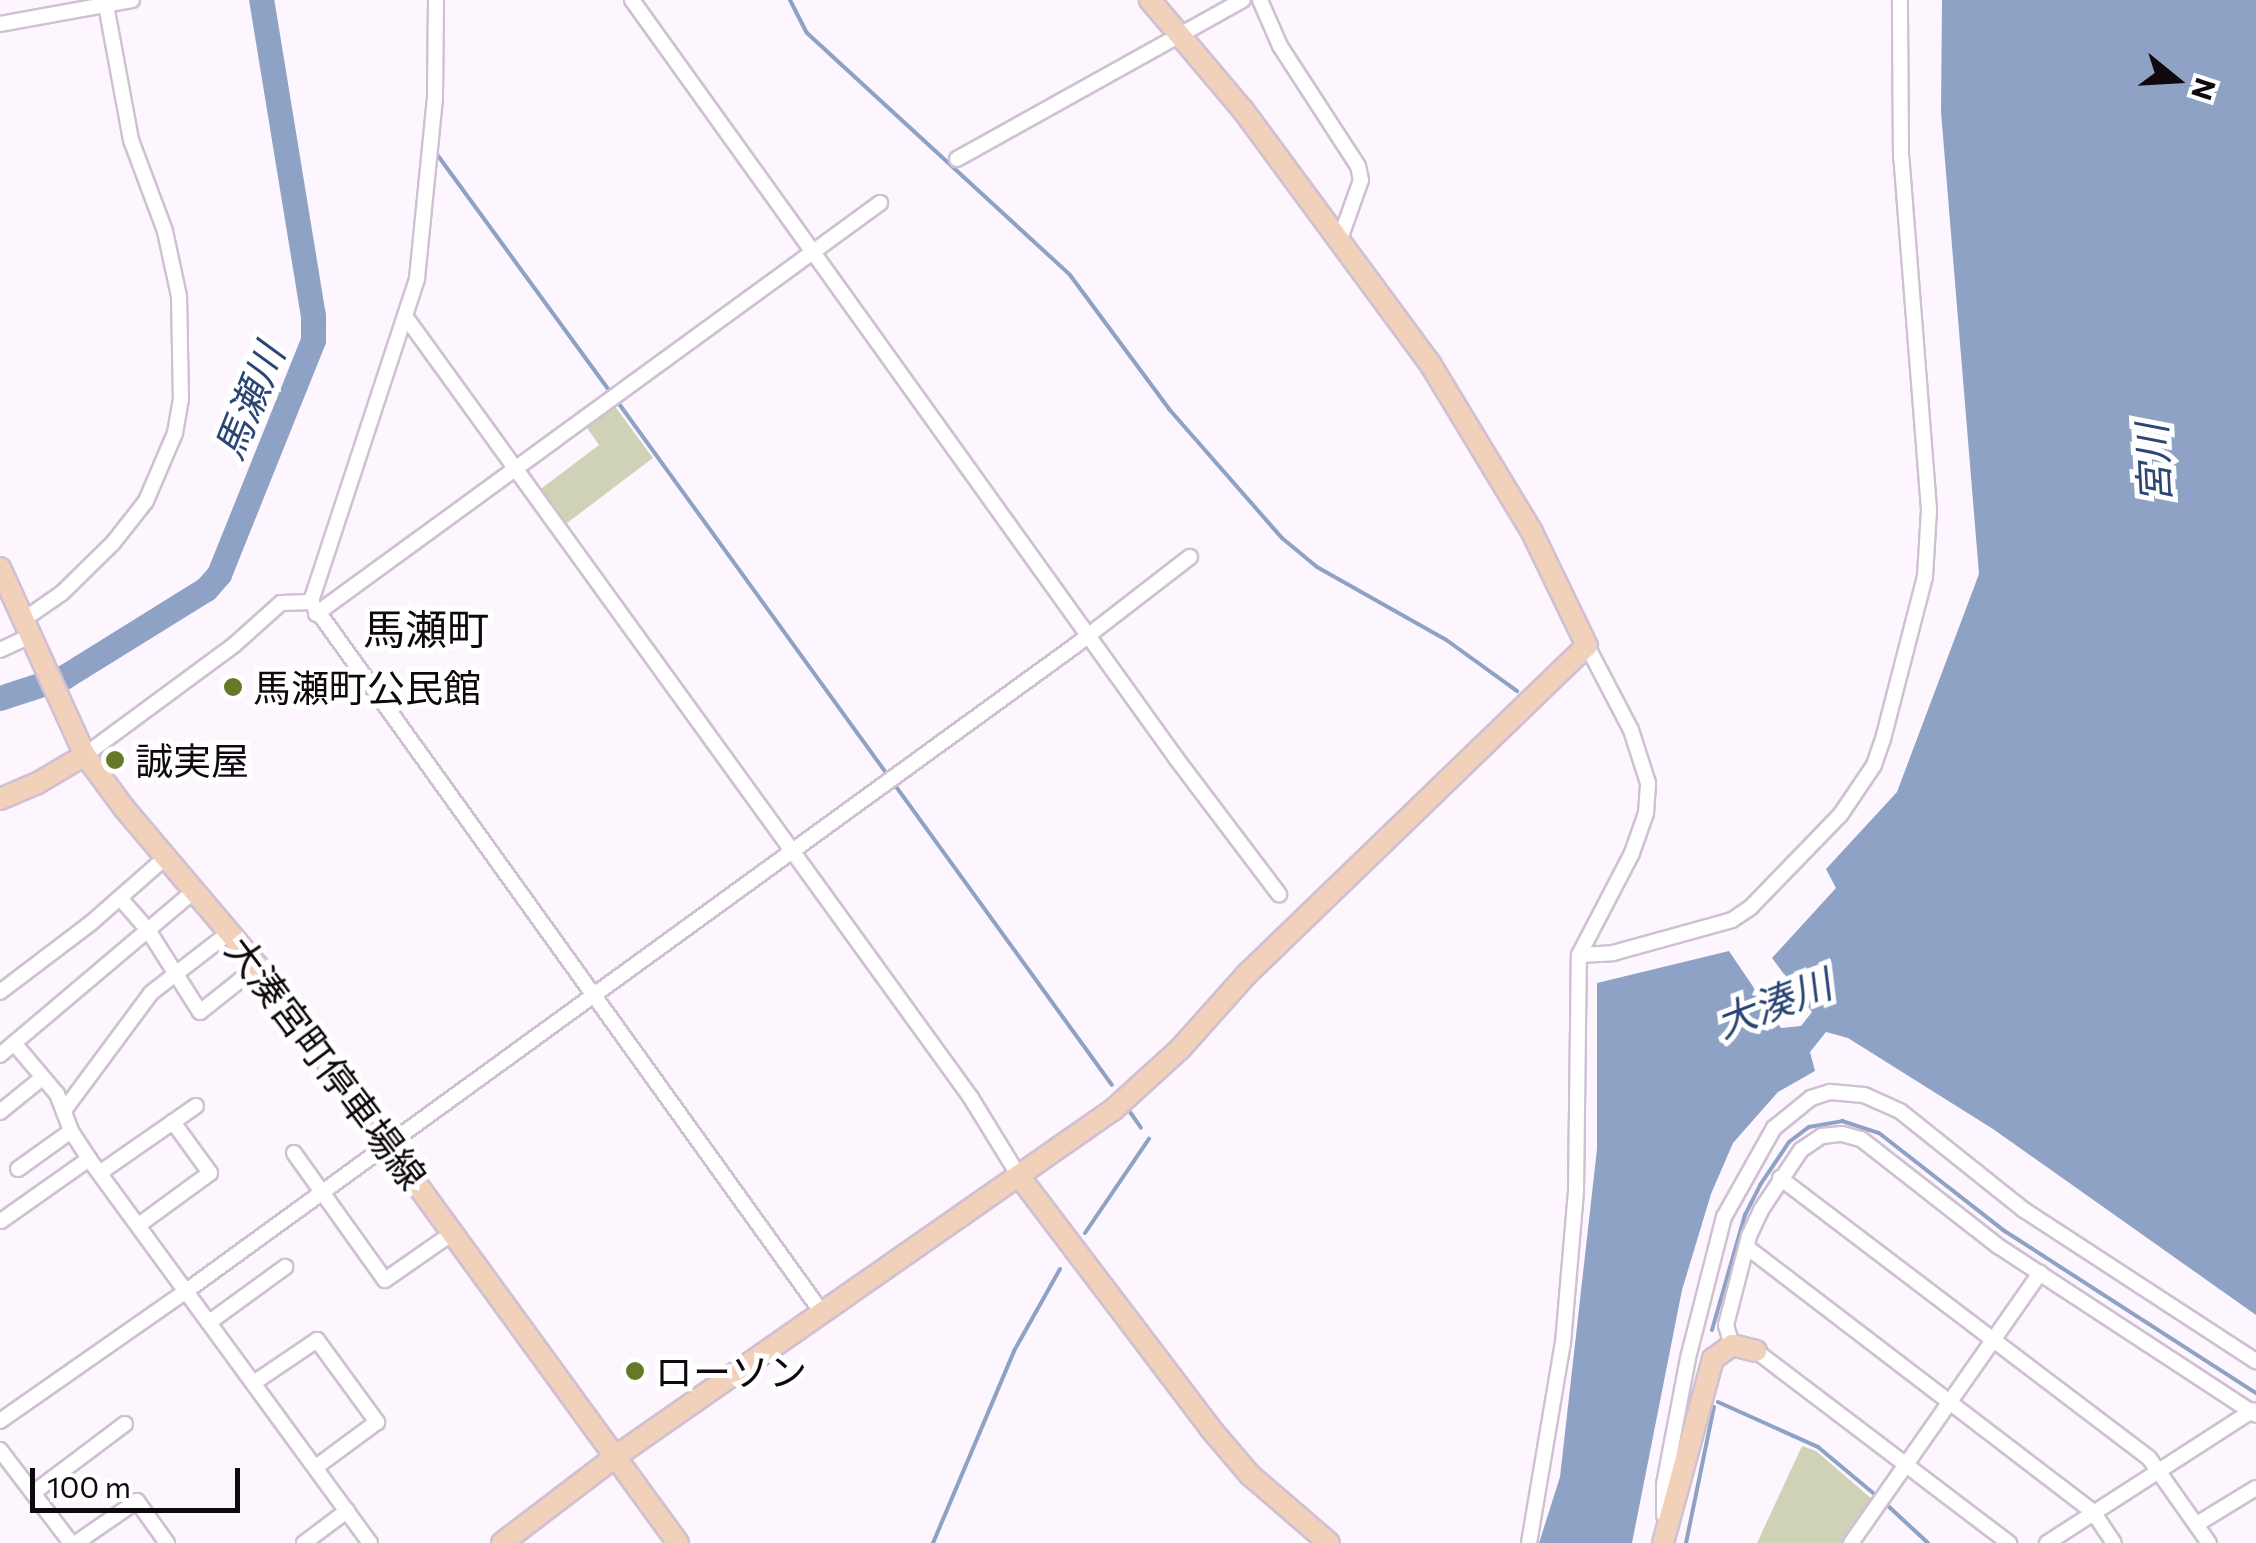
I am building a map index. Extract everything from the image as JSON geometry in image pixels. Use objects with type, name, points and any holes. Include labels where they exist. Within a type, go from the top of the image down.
[{"type":"street","points":[[0,24],[132,0]]},
{"type":"street","points":[[314,608],[418,279],[433,133],[436,0]]},
{"type":"street","points":[[632,0],[1090,632],[1176,758],[1280,894]]},
{"type":"street","points":[[1150,0],[1183,36],[1340,239],[1462,417],[1532,532],[1630,730],[1648,783],[1646,813],[1632,853],[1580,956],[1576,1191],[1563,1343],[1529,1543]]},
{"type":"street","points":[[957,160],[1243,0]]},
{"type":"street","points":[[1260,0],[1280,46],[1358,166],[1361,180],[1340,239]]},
{"type":"street","points":[[1580,956],[1613,953],[1732,920],[1751,908],[1841,814],[1861,788],[1883,739],[1929,549],[1901,157],[1900,0]]},
{"type":"street","points":[[0,650],[113,543],[146,501],[175,433],[181,400],[179,296],[166,231],[132,140],[106,3]]},
{"type":"street","points":[[0,798],[85,754],[234,645],[281,603],[314,608],[516,468],[880,203]]},
{"type":"street","points":[[405,316],[971,1098],[1019,1176],[1230,1452],[1292,1515],[1330,1543]]},
{"type":"street","points":[[0,1421],[189,1289],[1190,557]]},
{"type":"street","name":"大湊宮町停車場線","points":[[0,568],[85,754],[258,966],[678,1543]]},
{"type":"street","points":[[314,608],[823,1314]]},
{"type":"street","points":[[502,1543],[616,1456],[1019,1176],[1148,1080],[1246,974],[1587,646]]},
{"type":"street","points":[[0,992],[166,857]]},
{"type":"street","points":[[0,1055],[195,890]]},
{"type":"street","points":[[120,898],[148,930],[200,1012],[258,966]]},
{"type":"street","points":[[65,1109],[151,993],[230,932]]},
{"type":"street","points":[[14,1043],[65,1109],[71,1130],[89,1159],[189,1289],[370,1543]]},
{"type":"street","points":[[0,1112],[42,1078]]},
{"type":"street","points":[[1664,1540],[1668,1466],[1688,1358],[1724,1217],[1774,1128],[1811,1098],[1830,1092],[1864,1095],[1900,1111],[2024,1210],[2256,1361]]},
{"type":"street","points":[[101,1172],[196,1106]]},
{"type":"street","points":[[140,1224],[210,1173],[174,1122]]},
{"type":"street","points":[[18,1169],[71,1130]]},
{"type":"street","points":[[1732,1345],[1726,1324],[1755,1223],[1801,1150],[1832,1133],[1860,1139],[2040,1273],[2254,1412],[2047,1543]]},
{"type":"street","points":[[294,1153],[385,1280],[454,1232]]},
{"type":"street","points":[[2,1221],[89,1159]]},
{"type":"street","points":[[1780,1178],[2159,1470],[2209,1543]]},
{"type":"street","points":[[1748,1248],[2093,1512],[2114,1543]]},
{"type":"street","points":[[211,1320],[285,1267]]},
{"type":"street","points":[[1851,1543],[2040,1273]]},
{"type":"street","points":[[255,1382],[317,1340],[377,1422],[316,1467]]},
{"type":"street","points":[[1732,1345],[1756,1351],[2008,1543]]},
{"type":"street","points":[[1664,1540],[1714,1359],[1732,1345]]},
{"type":"street","points":[[33,1493],[125,1424]]},
{"type":"street","points":[[0,1450],[74,1543],[137,1501],[167,1543]]},
{"type":"street","points":[[2197,1524],[2256,1488]]},
{"type":"street","points":[[304,1543],[347,1511]]},
{"type":"green space","points":[[611,401],[653,458],[563,526],[538,491],[599,445],[583,422]]},
{"type":"green space","points":[[1802,1446],[1816,1451],[1872,1499],[1845,1543],[1757,1543]]},
{"type":"water","name":"宮川","points":[[1942,0],[2256,0],[2256,1315],[1993,1129],[1848,1038],[1826,1032],[1810,1052],[1815,1071],[1778,1092],[1733,1143],[1711,1194],[1682,1290],[1632,1543],[1539,1543],[1560,1477],[1597,1149],[1597,983],[1729,951],[1781,1028],[1801,1026],[1812,1012],[1772,958],[1836,888],[1826,869],[1897,792],[1979,574],[1941,112]]},
{"type":"waterway","name":"馬瀬川","points":[[0,698],[64,677],[206,589],[219,574],[313,340],[313,316],[261,0]]},
{"type":"waterway","points":[[790,0],[807,33],[1070,275],[1169,409],[1282,538],[1317,567],[1445,639],[1517,691]]},
{"type":"waterway","points":[[436,153],[611,393]]},
{"type":"waterway","points":[[617,401],[1112,1085]]},
{"type":"waterway","points":[[1130,1112],[1141,1128]]},
{"type":"waterway","points":[[1712,1330],[1745,1215],[1760,1185],[1789,1142],[1809,1127],[1842,1121],[1879,1133],[2003,1230],[2256,1393]]},
{"type":"waterway","points":[[1085,1233],[1149,1139]]},
{"type":"waterway","points":[[933,1543],[1014,1351],[1060,1269]]},
{"type":"waterway","points":[[1718,1402],[1818,1447],[1879,1498]]},
{"type":"waterway","points":[[1686,1543],[1714,1407]]},
{"type":"waterway","points":[[1886,1504],[1928,1543]]},
{"type":"place","name":"馬瀬町公民館","points":[[233,687]]},
{"type":"place","name":"誠実屋","points":[[115,760]]},
{"type":"place","name":"ローソン","points":[[635,1371]]},
{"type":"district","name":"馬瀬町","points":[[426,628]]},
{"type":"water label","name":"大湊川","points":[[1773,1002]]}]
